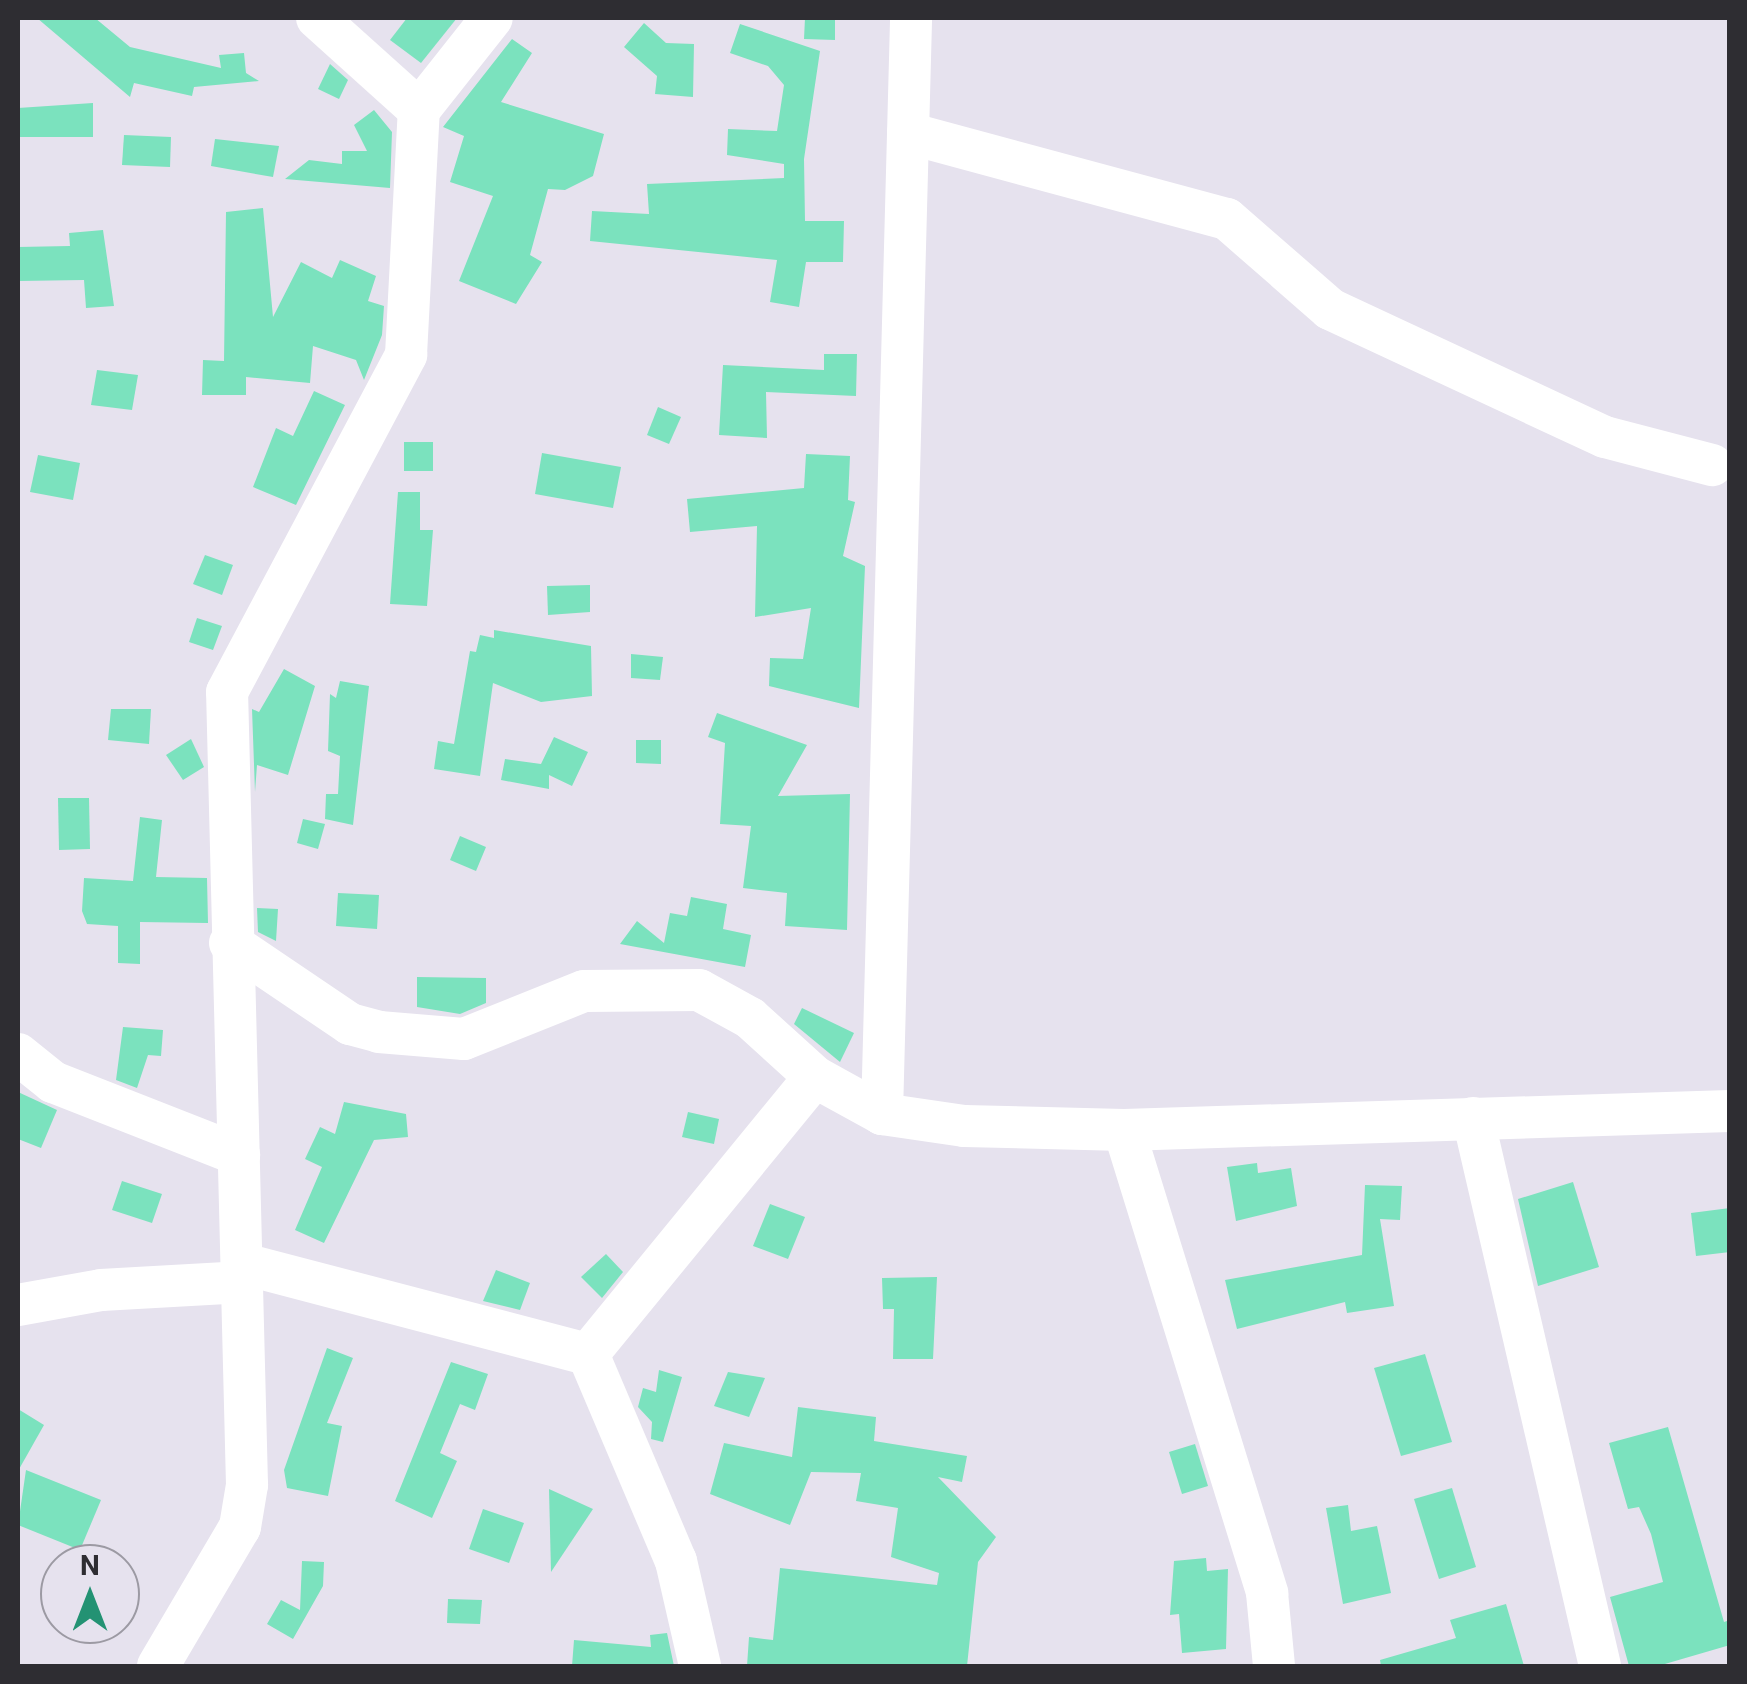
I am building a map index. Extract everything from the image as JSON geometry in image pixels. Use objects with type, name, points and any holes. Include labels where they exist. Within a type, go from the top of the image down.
[{"type":"street","points":[[318,18],[419,110]]},
{"type":"street","points":[[158,1666],[240,1527],[247,1485],[244,1273],[230,943],[227,692],[406,356],[419,110],[492,18]]},
{"type":"street","points":[[882,1114],[911,18]]},
{"type":"street","points":[[908,133],[1226,220],[1330,309],[1606,436],[1712,465]]},
{"type":"street","points":[[230,943],[350,1024],[379,1032],[464,1039],[584,991],[699,990],[750,1018],[816,1077],[882,1114],[964,1126],[1124,1130],[1730,1111]]},
{"type":"street","points":[[18,1054],[53,1082],[239,1156]]},
{"type":"street","points":[[588,1354],[816,1077]]},
{"type":"street","points":[[1473,1118],[1600,1666]]},
{"type":"street","points":[[1124,1130],[1257,1557],[1274,1666]]},
{"type":"street","points":[[18,1305],[101,1290],[244,1273],[588,1354]]},
{"type":"street","points":[[588,1354],[676,1560],[700,1666]]},
{"type":"building","points":[[37,18],[95,18],[130,47],[221,68],[219,55],[244,53],[246,73],[259,81],[194,87],[192,96],[134,83],[130,97]]},
{"type":"building","points":[[407,18],[457,18],[421,63],[390,40]]},
{"type":"building","points":[[805,18],[835,18],[835,40],[804,39]]},
{"type":"building","points":[[644,23],[666,43],[694,44],[693,97],[655,94],[657,76],[624,47]]},
{"type":"building","points":[[740,24],[820,51],[804,159],[805,221],[844,221],[843,262],[806,262],[799,307],[770,302],[777,260],[590,241],[592,211],[649,214],[647,184],[784,178],[784,164],[727,155],[728,129],[777,131],[784,85],[768,66],[730,53]]},
{"type":"building","points":[[512,39],[532,53],[501,102],[604,134],[593,176],[565,190],[548,189],[530,255],[542,262],[516,304],[459,281],[493,196],[450,182],[464,136],[443,127]]},
{"type":"building","points":[[330,64],[348,80],[339,99],[318,89]]},
{"type":"building","points":[[93,103],[93,137],[18,137],[18,108]]},
{"type":"building","points":[[374,110],[392,132],[390,188],[285,179],[309,160],[342,164],[342,151],[367,151],[354,125]]},
{"type":"building","points":[[124,135],[171,137],[170,167],[122,165]]},
{"type":"building","points":[[215,139],[279,146],[273,177],[211,166]]},
{"type":"building","points":[[263,208],[273,317],[301,262],[332,278],[340,260],[376,276],[368,301],[384,306],[382,335],[364,380],[356,360],[313,346],[310,383],[246,377],[246,395],[202,395],[203,360],[224,361],[226,212]]},
{"type":"building","points":[[103,230],[114,306],[86,308],[84,280],[18,281],[18,247],[70,246],[69,233]]},
{"type":"building","points":[[824,354],[857,354],[856,396],[766,392],[767,438],[719,435],[723,365],[824,370]]},
{"type":"building","points":[[97,370],[138,375],[132,410],[91,405]]},
{"type":"building","points":[[314,391],[345,405],[296,505],[253,487],[276,428],[293,436]]},
{"type":"building","points":[[658,407],[681,417],[669,444],[647,435]]},
{"type":"building","points":[[404,442],[433,442],[433,471],[404,471]]},
{"type":"building","points":[[542,453],[621,467],[613,508],[535,494]]},
{"type":"building","points":[[806,454],[850,456],[848,500],[855,502],[843,556],[865,566],[859,708],[769,686],[770,658],[803,659],[811,608],[755,617],[757,526],[690,532],[687,499],[804,488]]},
{"type":"building","points":[[38,455],[80,463],[73,500],[30,492]]},
{"type":"building","points":[[398,492],[420,492],[420,530],[433,530],[427,606],[390,604]]},
{"type":"building","points":[[205,555],[233,565],[222,595],[193,584]]},
{"type":"building","points":[[590,585],[590,612],[548,615],[547,586]]},
{"type":"building","points":[[197,618],[222,626],[213,650],[189,642]]},
{"type":"building","points":[[494,630],[591,646],[592,696],[541,702],[493,683],[480,776],[434,769],[438,741],[454,744],[470,651],[476,652],[480,635],[494,638]]},
{"type":"building","points":[[631,654],[663,657],[660,680],[631,678]]},
{"type":"building","points":[[284,669],[315,686],[288,775],[257,765],[255,792],[252,709],[259,712]]},
{"type":"building","points":[[340,681],[369,686],[353,825],[325,819],[326,794],[338,794],[340,756],[328,751],[330,694],[336,698]]},
{"type":"building","points":[[111,709],[151,709],[149,744],[108,740]]},
{"type":"building","points":[[717,713],[807,745],[778,796],[850,794],[847,930],[785,926],[787,893],[743,888],[751,826],[720,824],[725,743],[708,737]]},
{"type":"building","points":[[554,737],[588,752],[572,786],[549,775],[549,789],[501,780],[505,759],[541,764]]},
{"type":"building","points":[[191,739],[204,767],[183,780],[166,755]]},
{"type":"building","points":[[636,740],[661,740],[661,764],[636,763]]},
{"type":"building","points":[[58,798],[89,798],[90,849],[59,850]]},
{"type":"building","points":[[140,817],[162,820],[156,877],[207,878],[208,923],[140,922],[140,964],[118,963],[118,926],[87,924],[82,911],[84,878],[133,881]]},
{"type":"building","points":[[303,819],[325,824],[318,849],[297,843]]},
{"type":"building","points":[[460,836],[486,847],[476,871],[450,860]]},
{"type":"building","points":[[338,893],[379,895],[377,929],[336,926]]},
{"type":"building","points":[[691,897],[727,904],[723,929],[751,935],[745,967],[620,944],[637,921],[664,943],[670,913],[687,916]]},
{"type":"building","points":[[257,908],[278,909],[276,941],[258,932]]},
{"type":"building","points":[[417,977],[486,978],[486,1003],[460,1014],[417,1007]]},
{"type":"building","points":[[802,1008],[854,1033],[840,1062],[794,1024]]},
{"type":"building","points":[[123,1027],[163,1030],[161,1056],[148,1055],[137,1088],[116,1080]]},
{"type":"building","points":[[18,1092],[57,1110],[41,1148],[18,1139]]},
{"type":"building","points":[[344,1102],[406,1114],[408,1137],[374,1140],[324,1243],[295,1230],[322,1167],[305,1159],[320,1127],[335,1134]]},
{"type":"building","points":[[688,1112],[719,1119],[714,1144],[682,1137]]},
{"type":"building","points":[[1257,1163],[1258,1173],[1291,1168],[1297,1206],[1236,1221],[1227,1167]]},
{"type":"building","points":[[122,1181],[162,1194],[152,1223],[112,1210]]},
{"type":"building","points":[[1573,1182],[1599,1267],[1538,1286],[1518,1199]]},
{"type":"building","points":[[1365,1185],[1402,1186],[1400,1220],[1380,1219],[1394,1306],[1347,1313],[1345,1302],[1237,1329],[1225,1280],[1362,1255]]},
{"type":"building","points":[[770,1204],[805,1217],[788,1259],[753,1246]]},
{"type":"building","points":[[1730,1208],[1730,1252],[1696,1256],[1691,1213]]},
{"type":"building","points":[[606,1254],[623,1272],[602,1298],[581,1277]]},
{"type":"building","points":[[496,1270],[530,1283],[520,1310],[483,1301]]},
{"type":"building","points":[[937,1277],[933,1359],[893,1359],[894,1309],[883,1309],[882,1278]]},
{"type":"building","points":[[327,1348],[353,1358],[327,1423],[342,1426],[328,1496],[287,1488],[284,1470]]},
{"type":"building","points":[[1425,1354],[1452,1442],[1401,1456],[1374,1368]]},
{"type":"building","points":[[451,1362],[488,1374],[475,1410],[460,1404],[440,1453],[457,1461],[432,1518],[395,1501]]},
{"type":"building","points":[[659,1370],[682,1377],[663,1442],[651,1439],[652,1422],[638,1407],[643,1388],[656,1392]]},
{"type":"building","points":[[728,1372],[765,1378],[749,1417],[714,1406]]},
{"type":"building","points":[[798,1407],[876,1417],[874,1441],[967,1456],[962,1482],[938,1477],[996,1537],[978,1562],[967,1666],[747,1666],[749,1637],[773,1640],[780,1568],[937,1585],[939,1573],[891,1557],[898,1508],[856,1501],[861,1473],[811,1472],[790,1525],[710,1494],[724,1443],[792,1457]]},
{"type":"building","points":[[18,1409],[44,1425],[18,1471]]},
{"type":"building","points":[[1668,1427],[1724,1622],[1730,1620],[1730,1645],[1658,1666],[1629,1666],[1610,1597],[1663,1582],[1651,1534],[1639,1507],[1628,1509],[1609,1443]]},
{"type":"building","points":[[1195,1444],[1208,1486],[1182,1494],[1169,1452]]},
{"type":"building","points":[[26,1470],[101,1500],[83,1544],[65,1544],[18,1525]]},
{"type":"building","points":[[1452,1488],[1476,1567],[1439,1579],[1414,1499]]},
{"type":"building","points":[[549,1489],[593,1509],[551,1572]]},
{"type":"building","points":[[1348,1505],[1351,1531],[1377,1526],[1391,1593],[1343,1604],[1326,1508]]},
{"type":"building","points":[[483,1509],[524,1523],[509,1563],[469,1549]]},
{"type":"building","points":[[1206,1558],[1207,1571],[1228,1569],[1226,1649],[1182,1653],[1179,1614],[1170,1615],[1174,1561]]},
{"type":"building","points":[[302,1561],[324,1562],[323,1586],[293,1639],[267,1624],[281,1600],[300,1610]]},
{"type":"building","points":[[448,1599],[482,1600],[480,1624],[447,1623]]},
{"type":"building","points":[[1506,1604],[1524,1666],[1381,1666],[1380,1660],[1456,1638],[1450,1620]]},
{"type":"building","points":[[667,1633],[674,1666],[572,1666],[574,1640],[651,1647],[650,1635]]}]
